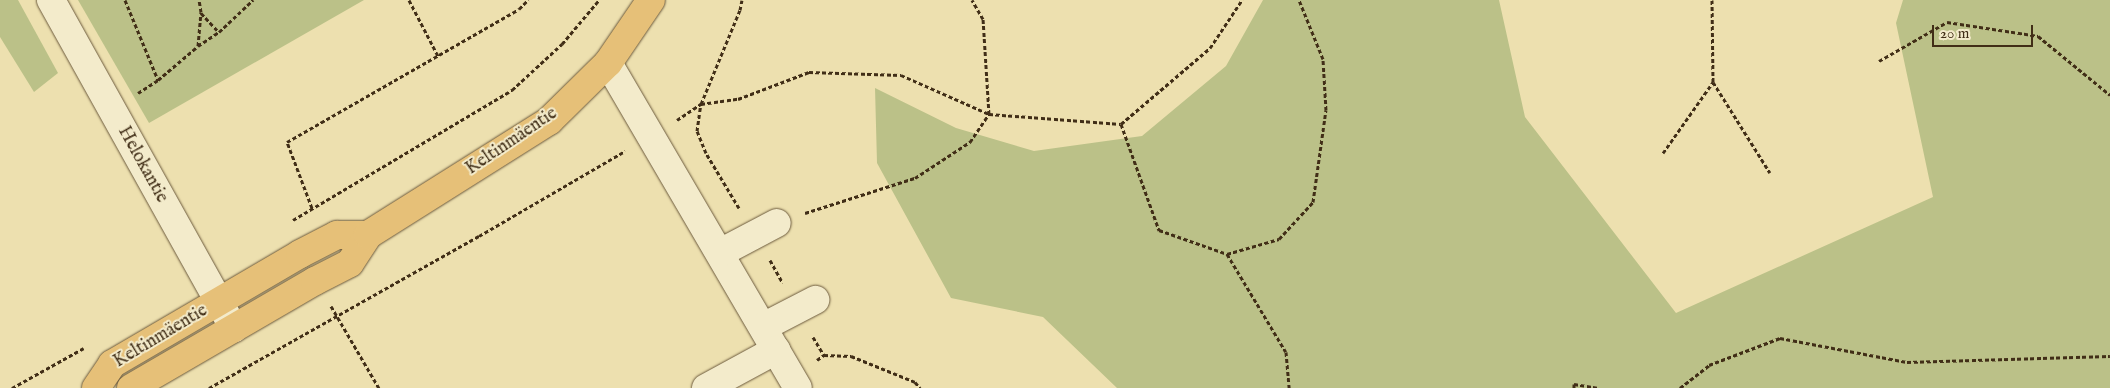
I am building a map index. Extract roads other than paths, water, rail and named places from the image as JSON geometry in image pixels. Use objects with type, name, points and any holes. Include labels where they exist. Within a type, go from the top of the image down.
[{"type":"main road","name":"Keltinmäentie","points":[[131,388],[350,263],[368,235],[549,121],[608,63],[651,0]]},
{"type":"main road","name":"Keltinmäentie","points":[[96,388],[112,364],[300,254],[337,235],[368,235]]},
{"type":"street","name":"Helokantie","points":[[51,0],[234,329]]},
{"type":"street","points":[[608,63],[798,388]]},
{"type":"street","points":[[720,253],[777,223]]},
{"type":"street","points":[[706,388],[815,300]]}]
